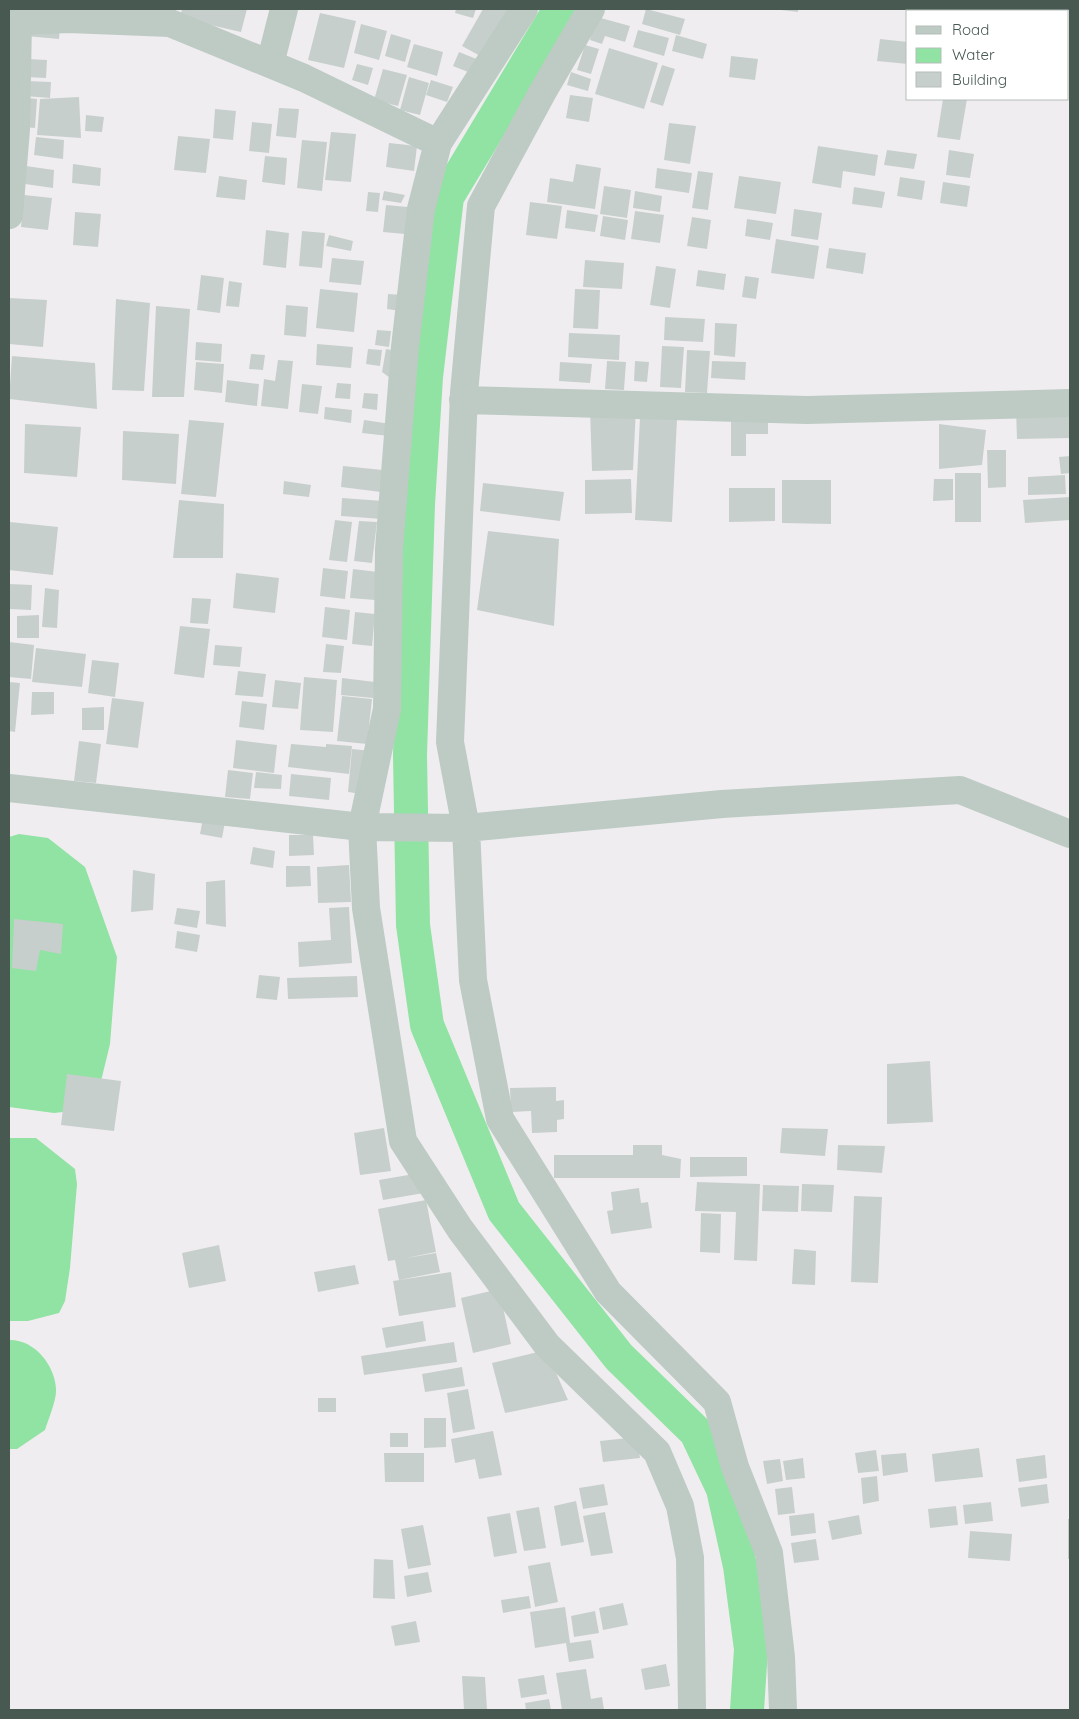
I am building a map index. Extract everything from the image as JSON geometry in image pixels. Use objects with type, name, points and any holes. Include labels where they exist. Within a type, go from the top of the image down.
[{"type":"street","points":[[270,64],[284,9]]},
{"type":"street","points":[[524,9],[438,143],[421,209],[405,347],[389,549],[387,709],[362,827],[366,908],[402,1141],[460,1229],[547,1345],[657,1452],[680,1506],[690,1558],[692,1710]]},
{"type":"street","points":[[591,9],[542,93],[481,206],[464,400],[450,742],[466,828],[472,980],[500,1119],[608,1292],[716,1402],[735,1467],[769,1554],[781,1657],[783,1710]]},
{"type":"street","points":[[9,215],[16,129],[12,21],[172,16],[438,143]]},
{"type":"street","points":[[464,400],[807,410],[1070,403]]},
{"type":"street","points":[[9,788],[362,827],[466,828],[722,804],[960,790],[1070,834]]},
{"type":"water","points":[[19,834],[48,838],[85,867],[117,957],[110,1044],[102,1077],[96,1092],[81,1110],[54,1113],[9,1107],[9,837]]},
{"type":"water","points":[[9,1138],[36,1138],[75,1169],[77,1184],[70,1268],[65,1301],[59,1313],[28,1321],[9,1321]]},
{"type":"water","points":[[9,1340],[27,1344],[42,1355],[52,1371],[56,1389],[54,1404],[45,1430],[17,1449],[9,1449]]},
{"type":"building","points":[[182,9],[247,9],[241,32],[180,18]]},
{"type":"building","points":[[456,9],[476,9],[473,18],[455,13]]},
{"type":"building","points":[[483,9],[510,9],[484,58],[462,46]]},
{"type":"building","points":[[646,9],[685,19],[680,35],[642,24]]},
{"type":"building","points":[[798,9],[798,12],[781,10]]},
{"type":"building","points":[[320,13],[356,21],[344,68],[308,60]]},
{"type":"building","points":[[597,17],[630,26],[625,42],[605,36],[602,44],[590,40]]},
{"type":"building","points":[[27,24],[60,27],[59,39],[26,36]]},
{"type":"building","points":[[361,24],[387,31],[379,60],[354,53]]},
{"type":"building","points":[[638,30],[669,38],[664,56],[633,47]]},
{"type":"building","points":[[391,34],[411,40],[405,62],[385,56]]},
{"type":"building","points":[[676,35],[707,44],[703,59],[672,51]]},
{"type":"building","points":[[880,39],[906,42],[906,64],[877,61]]},
{"type":"building","points":[[414,44],[443,52],[437,76],[407,67]]},
{"type":"building","points":[[585,45],[599,49],[591,74],[577,70]]},
{"type":"building","points":[[609,48],[658,63],[644,109],[595,94]]},
{"type":"building","points":[[459,52],[479,60],[473,74],[453,66]]},
{"type":"building","points":[[731,56],[758,59],[755,80],[729,77]]},
{"type":"building","points":[[27,59],[47,60],[46,78],[25,77]]},
{"type":"building","points":[[357,64],[373,68],[368,85],[352,80]]},
{"type":"building","points":[[662,65],[675,69],[663,106],[650,102]]},
{"type":"building","points":[[383,69],[407,75],[398,106],[374,100]]},
{"type":"building","points":[[571,72],[591,79],[588,91],[567,85]]},
{"type":"building","points":[[409,77],[429,83],[420,115],[400,110]]},
{"type":"building","points":[[431,80],[453,87],[447,102],[426,95]]},
{"type":"building","points":[[26,81],[51,82],[50,98],[25,96]]},
{"type":"building","points":[[570,95],[593,98],[589,122],[566,118]]},
{"type":"building","points":[[79,97],[81,138],[37,135],[40,99]]},
{"type":"building","points":[[27,98],[37,99],[35,128],[24,127]]},
{"type":"building","points":[[943,100],[967,100],[960,140],[937,137]]},
{"type":"building","points":[[279,108],[299,109],[296,138],[276,136]]},
{"type":"building","points":[[215,109],[236,111],[233,140],[213,138]]},
{"type":"building","points":[[86,115],[104,117],[102,132],[85,131]]},
{"type":"building","points":[[252,122],[272,124],[269,153],[249,151]]},
{"type":"building","points":[[669,123],[696,126],[690,164],[664,160]]},
{"type":"building","points":[[331,132],[356,134],[351,182],[325,180]]},
{"type":"building","points":[[178,136],[210,139],[206,173],[174,170]]},
{"type":"building","points":[[36,137],[64,140],[63,159],[34,155]]},
{"type":"building","points":[[302,140],[327,142],[322,191],[297,188]]},
{"type":"building","points":[[389,143],[417,146],[414,171],[386,167]]},
{"type":"building","points":[[818,146],[878,155],[875,176],[843,171],[841,188],[812,183]]},
{"type":"building","points":[[887,150],[917,154],[914,169],[884,165]]},
{"type":"building","points":[[949,150],[974,154],[970,178],[946,175]]},
{"type":"building","points":[[265,156],[287,158],[285,185],[262,182]]},
{"type":"building","points":[[73,164],[101,168],[100,186],[72,183]]},
{"type":"building","points":[[576,164],[601,168],[595,209],[547,202],[550,178],[573,182]]},
{"type":"building","points":[[26,166],[54,170],[53,188],[25,184]]},
{"type":"building","points":[[657,168],[692,173],[689,193],[655,188]]},
{"type":"building","points":[[698,171],[713,173],[708,210],[692,208]]},
{"type":"building","points":[[219,176],[247,180],[245,200],[216,197]]},
{"type":"building","points":[[739,176],[781,182],[776,214],[734,208]]},
{"type":"building","points":[[900,177],[925,181],[922,200],[897,196]]},
{"type":"building","points":[[943,182],[970,186],[967,207],[940,203]]},
{"type":"building","points":[[604,186],[631,190],[627,218],[600,214]]},
{"type":"building","points":[[854,187],[885,192],[882,208],[852,204]]},
{"type":"building","points":[[384,191],[405,195],[401,203],[382,200]]},
{"type":"building","points":[[635,191],[662,196],[660,212],[633,208]]},
{"type":"building","points":[[368,192],[380,193],[378,212],[366,211]]},
{"type":"building","points":[[24,195],[52,198],[48,230],[21,227]]},
{"type":"building","points":[[530,202],[562,206],[557,239],[526,235]]},
{"type":"building","points":[[386,205],[408,207],[405,234],[383,232]]},
{"type":"building","points":[[794,209],[822,213],[818,240],[791,236]]},
{"type":"building","points":[[567,210],[598,215],[595,232],[565,228]]},
{"type":"building","points":[[635,211],[664,215],[660,243],[631,239]]},
{"type":"building","points":[[75,212],[101,214],[98,247],[73,245]]},
{"type":"building","points":[[603,216],[628,220],[625,240],[600,236]]},
{"type":"building","points":[[692,217],[711,220],[707,249],[687,246]]},
{"type":"building","points":[[747,219],[773,223],[770,240],[745,236]]},
{"type":"building","points":[[266,230],[289,233],[286,268],[263,265]]},
{"type":"building","points":[[302,231],[325,233],[322,268],[299,266]]},
{"type":"building","points":[[329,235],[353,241],[351,251],[326,246]]},
{"type":"building","points":[[776,239],[819,246],[814,279],[771,273]]},
{"type":"building","points":[[829,248],[866,253],[863,274],[826,268]]},
{"type":"building","points":[[332,258],[364,261],[361,285],[329,282]]},
{"type":"building","points":[[585,260],[624,263],[622,289],[583,287]]},
{"type":"building","points":[[656,266],[676,269],[670,308],[650,305]]},
{"type":"building","points":[[698,270],[726,274],[724,290],[696,286]]},
{"type":"building","points":[[201,275],[224,278],[220,313],[197,310]]},
{"type":"building","points":[[745,276],[759,278],[756,299],[742,297]]},
{"type":"building","points":[[229,281],[242,283],[239,307],[226,306]]},
{"type":"building","points":[[320,289],[358,293],[354,332],[316,328]]},
{"type":"building","points":[[575,289],[600,290],[598,329],[573,328]]},
{"type":"building","points":[[388,294],[403,295],[401,311],[387,309]]},
{"type":"building","points":[[9,298],[47,300],[43,347],[9,344]]},
{"type":"building","points":[[116,299],[150,303],[144,391],[112,390]]},
{"type":"building","points":[[286,305],[308,307],[306,337],[284,335]]},
{"type":"building","points":[[156,306],[190,309],[184,397],[152,397]]},
{"type":"building","points":[[665,317],[705,319],[703,342],[664,340]]},
{"type":"building","points":[[715,323],[737,324],[735,357],[714,355]]},
{"type":"building","points":[[377,330],[391,331],[389,347],[375,345]]},
{"type":"building","points":[[569,333],[620,335],[619,360],[568,357]]},
{"type":"building","points":[[196,342],[222,344],[221,362],[195,360]]},
{"type":"building","points":[[317,344],[353,347],[351,368],[316,365]]},
{"type":"building","points":[[662,346],[684,347],[681,388],[660,387]]},
{"type":"building","points":[[368,349],[382,350],[380,366],[366,364]]},
{"type":"building","points":[[386,349],[402,352],[397,383],[382,372]]},
{"type":"building","points":[[687,350],[710,351],[707,393],[685,392]]},
{"type":"building","points":[[251,354],[265,355],[263,370],[249,369]]},
{"type":"building","points":[[12,356],[95,363],[97,409],[9,399]]},
{"type":"building","points":[[278,360],[293,361],[288,409],[261,406],[264,379],[275,381]]},
{"type":"building","points":[[607,361],[626,362],[624,390],[605,389]]},
{"type":"building","points":[[635,361],[649,362],[647,382],[634,381]]},
{"type":"building","points":[[712,361],[746,362],[745,380],[711,378]]},
{"type":"building","points":[[196,362],[224,364],[222,393],[194,390]]},
{"type":"building","points":[[560,362],[592,364],[590,383],[559,381]]},
{"type":"building","points":[[227,380],[259,384],[257,406],[225,402]]},
{"type":"building","points":[[337,383],[351,384],[350,399],[335,398]]},
{"type":"building","points":[[302,384],[322,386],[318,414],[299,412]]},
{"type":"building","points":[[364,393],[378,394],[377,410],[362,408]]},
{"type":"building","points":[[325,407],[352,410],[351,423],[324,419]]},
{"type":"building","points":[[636,407],[633,470],[592,471],[590,408]]},
{"type":"building","points":[[1070,409],[1070,438],[1017,439],[1016,410]]},
{"type":"building","points":[[731,413],[768,413],[768,434],[746,434],[746,456],[731,456]]},
{"type":"building","points":[[640,417],[677,419],[672,522],[635,520]]},
{"type":"building","points":[[189,420],[224,423],[216,497],[181,494]]},
{"type":"building","points":[[364,420],[391,424],[389,436],[362,433]]},
{"type":"building","points":[[25,424],[81,427],[77,477],[24,473]]},
{"type":"building","points":[[939,424],[986,430],[982,465],[939,469]]},
{"type":"building","points":[[123,431],[179,434],[176,484],[122,480]]},
{"type":"building","points":[[987,450],[1006,450],[1006,487],[988,488]]},
{"type":"building","points":[[1070,456],[1070,473],[1061,474],[1059,457]]},
{"type":"building","points":[[343,466],[383,470],[381,492],[341,487]]},
{"type":"building","points":[[955,473],[981,473],[981,522],[955,522]]},
{"type":"building","points":[[1065,475],[1066,494],[1028,495],[1028,477]]},
{"type":"building","points":[[631,479],[632,513],[585,514],[585,480]]},
{"type":"building","points":[[934,479],[953,479],[953,500],[933,501]]},
{"type":"building","points":[[782,480],[831,480],[831,524],[782,523]]},
{"type":"building","points":[[284,481],[311,485],[309,497],[283,494]]},
{"type":"building","points":[[483,483],[564,492],[560,521],[480,511]]},
{"type":"building","points":[[729,488],[775,488],[775,521],[729,522]]},
{"type":"building","points":[[1070,497],[1070,520],[1025,523],[1023,500]]},
{"type":"building","points":[[342,498],[383,501],[382,519],[341,516]]},
{"type":"building","points":[[179,500],[224,504],[223,558],[173,558]]},
{"type":"building","points":[[335,520],[352,522],[347,562],[329,560]]},
{"type":"building","points":[[359,521],[377,522],[372,563],[354,561]]},
{"type":"building","points":[[10,522],[58,527],[53,575],[9,570]]},
{"type":"building","points":[[488,531],[559,539],[554,626],[477,610]]},
{"type":"building","points":[[323,568],[348,571],[345,599],[320,596]]},
{"type":"building","points":[[353,569],[378,572],[375,600],[350,598]]},
{"type":"building","points":[[236,573],[279,578],[275,613],[233,608]]},
{"type":"building","points":[[9,584],[32,585],[31,610],[9,609]]},
{"type":"building","points":[[45,588],[59,590],[57,628],[42,627]]},
{"type":"building","points":[[192,598],[211,599],[208,624],[190,623]]},
{"type":"building","points":[[325,607],[350,610],[347,640],[322,637]]},
{"type":"building","points":[[355,612],[375,614],[372,646],[352,644]]},
{"type":"building","points":[[39,615],[39,638],[17,638],[17,616]]},
{"type":"building","points":[[180,626],[210,629],[204,678],[174,674]]},
{"type":"building","points":[[9,642],[34,645],[31,679],[9,677]]},
{"type":"building","points":[[326,644],[344,646],[341,673],[323,672]]},
{"type":"building","points":[[215,645],[242,647],[240,667],[213,665]]},
{"type":"building","points":[[36,648],[86,654],[82,687],[32,682]]},
{"type":"building","points":[[92,660],[119,663],[115,697],[88,693]]},
{"type":"building","points":[[238,671],[266,674],[263,697],[235,695]]},
{"type":"building","points":[[304,677],[337,680],[333,732],[300,730]]},
{"type":"building","points":[[342,678],[375,682],[373,698],[341,695]]},
{"type":"building","points":[[275,680],[301,683],[298,709],[272,707]]},
{"type":"building","points":[[9,682],[20,683],[15,732],[9,731]]},
{"type":"building","points":[[32,692],[54,692],[54,714],[31,715]]},
{"type":"building","points":[[342,696],[372,699],[367,744],[337,741]]},
{"type":"building","points":[[112,698],[144,702],[138,748],[106,744]]},
{"type":"building","points":[[242,701],[267,704],[264,730],[239,727]]},
{"type":"building","points":[[104,707],[104,730],[82,730],[82,708]]},
{"type":"building","points":[[236,740],[277,745],[274,773],[233,768]]},
{"type":"building","points":[[79,741],[101,744],[96,783],[74,781]]},
{"type":"building","points":[[291,744],[326,747],[326,744],[352,746],[349,774],[288,767]]},
{"type":"building","points":[[352,749],[373,751],[368,795],[348,792]]},
{"type":"building","points":[[228,770],[253,773],[250,799],[225,797]]},
{"type":"building","points":[[256,772],[282,775],[281,789],[254,788]]},
{"type":"building","points":[[291,774],[331,778],[329,800],[289,796]]},
{"type":"building","points":[[203,818],[225,822],[222,838],[200,834]]},
{"type":"building","points":[[289,835],[313,835],[314,855],[289,856]]},
{"type":"building","points":[[253,847],[275,851],[273,868],[250,864]]},
{"type":"building","points":[[349,865],[351,902],[318,903],[317,867]]},
{"type":"building","points":[[286,866],[310,866],[311,886],[286,887]]},
{"type":"building","points":[[133,870],[155,874],[153,910],[131,912]]},
{"type":"building","points":[[225,880],[226,927],[206,924],[206,882]]},
{"type":"building","points":[[349,907],[352,963],[299,967],[298,942],[331,940],[329,908]]},
{"type":"building","points":[[177,908],[200,911],[197,928],[174,924]]},
{"type":"building","points":[[14,919],[63,924],[61,954],[40,950],[36,971],[12,968]]},
{"type":"building","points":[[177,931],[200,935],[197,952],[175,948]]},
{"type":"building","points":[[259,975],[280,977],[277,1000],[256,998]]},
{"type":"building","points":[[357,976],[358,997],[288,999],[287,978]]},
{"type":"building","points":[[930,1061],[933,1122],[887,1124],[887,1064]]},
{"type":"building","points":[[67,1074],[121,1081],[114,1131],[61,1125]]},
{"type":"building","points":[[556,1087],[556,1101],[564,1100],[564,1119],[557,1120],[557,1132],[532,1133],[531,1111],[511,1112],[510,1088]]},
{"type":"building","points":[[384,1128],[391,1171],[360,1175],[354,1133]]},
{"type":"building","points":[[782,1128],[828,1129],[825,1156],[780,1153]]},
{"type":"building","points":[[633,1145],[662,1145],[662,1155],[681,1159],[680,1178],[554,1178],[554,1155],[633,1155]]},
{"type":"building","points":[[838,1145],[885,1146],[882,1173],[837,1170]]},
{"type":"building","points":[[690,1157],[747,1157],[747,1176],[690,1177]]},
{"type":"building","points":[[420,1173],[424,1193],[383,1200],[379,1180]]},
{"type":"building","points":[[697,1182],[760,1184],[757,1261],[734,1260],[736,1212],[695,1211]]},
{"type":"building","points":[[802,1184],[834,1185],[832,1212],[801,1211]]},
{"type":"building","points":[[763,1185],[799,1186],[798,1212],[762,1211]]},
{"type":"building","points":[[639,1188],[641,1203],[648,1202],[652,1228],[611,1234],[607,1211],[613,1210],[611,1192]]},
{"type":"building","points":[[854,1196],[882,1197],[878,1283],[851,1282]]},
{"type":"building","points":[[426,1200],[436,1252],[406,1258],[436,1253],[440,1272],[399,1280],[395,1260],[388,1261],[378,1209]]},
{"type":"building","points":[[701,1213],[721,1214],[720,1253],[700,1252]]},
{"type":"building","points":[[219,1245],[226,1281],[189,1288],[182,1253]]},
{"type":"building","points":[[794,1249],[816,1251],[815,1285],[792,1284]]},
{"type":"building","points":[[355,1265],[359,1284],[318,1292],[314,1272]]},
{"type":"building","points":[[451,1272],[456,1307],[399,1316],[393,1281]]},
{"type":"building","points":[[499,1289],[511,1344],[473,1353],[461,1298]]},
{"type":"building","points":[[423,1321],[426,1341],[386,1348],[382,1328]]},
{"type":"building","points":[[454,1342],[457,1362],[364,1375],[361,1356]]},
{"type":"building","points":[[546,1350],[568,1400],[505,1413],[492,1363]]},
{"type":"building","points":[[462,1367],[465,1386],[425,1392],[422,1374]]},
{"type":"building","points":[[468,1389],[475,1429],[453,1433],[447,1393]]},
{"type":"building","points":[[318,1398],[336,1398],[336,1412],[318,1412]]},
{"type":"building","points":[[424,1418],[446,1418],[446,1447],[424,1448]]},
{"type":"building","points":[[493,1431],[502,1475],[479,1479],[475,1459],[455,1463],[451,1439]]},
{"type":"building","points":[[390,1433],[408,1433],[408,1447],[390,1447]]},
{"type":"building","points":[[637,1437],[640,1458],[603,1462],[600,1441]]},
{"type":"building","points":[[979,1448],[983,1477],[935,1482],[932,1454]]},
{"type":"building","points":[[876,1450],[879,1471],[858,1473],[855,1453]]},
{"type":"building","points":[[384,1453],[424,1453],[424,1482],[385,1482]]},
{"type":"building","points":[[906,1453],[908,1472],[883,1476],[881,1455]]},
{"type":"building","points":[[1045,1455],[1047,1478],[1019,1482],[1016,1459]]},
{"type":"building","points":[[803,1458],[805,1478],[786,1480],[783,1461]]},
{"type":"building","points":[[780,1459],[783,1481],[767,1484],[763,1461]]},
{"type":"building","points":[[877,1476],[879,1501],[863,1504],[861,1478]]},
{"type":"building","points":[[604,1484],[608,1505],[583,1509],[579,1488]]},
{"type":"building","points":[[1047,1484],[1049,1503],[1021,1507],[1018,1488]]},
{"type":"building","points":[[792,1487],[795,1513],[778,1515],[775,1489]]},
{"type":"building","points":[[576,1501],[584,1542],[561,1546],[554,1506]]},
{"type":"building","points":[[991,1502],[993,1521],[965,1524],[963,1505]]},
{"type":"building","points":[[956,1506],[958,1525],[930,1528],[928,1509]]},
{"type":"building","points":[[539,1507],[546,1548],[524,1551],[516,1511]]},
{"type":"building","points":[[605,1512],[613,1553],[591,1556],[583,1516]]},
{"type":"building","points":[[510,1513],[517,1553],[494,1557],[487,1517]]},
{"type":"building","points":[[814,1513],[816,1533],[791,1536],[789,1516]]},
{"type":"building","points":[[859,1515],[862,1534],[832,1540],[828,1521]]},
{"type":"building","points":[[1068,1519],[1070,1519],[1070,1559],[1068,1559]]},
{"type":"building","points":[[423,1525],[431,1565],[408,1569],[401,1529]]},
{"type":"building","points":[[970,1531],[1012,1534],[1010,1561],[968,1558]]},
{"type":"building","points":[[816,1539],[819,1560],[794,1563],[791,1543]]},
{"type":"building","points":[[374,1559],[393,1560],[395,1599],[373,1598]]},
{"type":"building","points":[[550,1562],[558,1602],[535,1607],[528,1566]]},
{"type":"building","points":[[428,1572],[432,1592],[407,1597],[404,1576]]},
{"type":"building","points":[[529,1596],[531,1608],[503,1613],[501,1600]]},
{"type":"building","points":[[623,1603],[628,1625],[603,1630],[599,1608]]},
{"type":"building","points":[[565,1607],[570,1643],[591,1640],[594,1658],[569,1662],[566,1643],[535,1648],[530,1612]]},
{"type":"building","points":[[595,1611],[599,1633],[574,1637],[571,1616]]},
{"type":"building","points":[[416,1621],[420,1642],[395,1646],[391,1626]]},
{"type":"building","points":[[666,1664],[670,1686],[645,1690],[641,1669]]},
{"type":"building","points":[[586,1669],[591,1699],[602,1697],[604,1710],[562,1710],[556,1673]]},
{"type":"building","points":[[544,1675],[547,1694],[521,1698],[518,1679]]},
{"type":"building","points":[[462,1676],[485,1677],[487,1710],[464,1710]]},
{"type":"building","points":[[549,1699],[551,1710],[526,1710],[525,1703]]},
{"type":"waterway","points":[[560,9],[447,197],[426,377],[418,504],[410,755],[413,925],[427,1025],[504,1211],[619,1357],[696,1432],[723,1489],[740,1566],[751,1649],[747,1710]]}]
